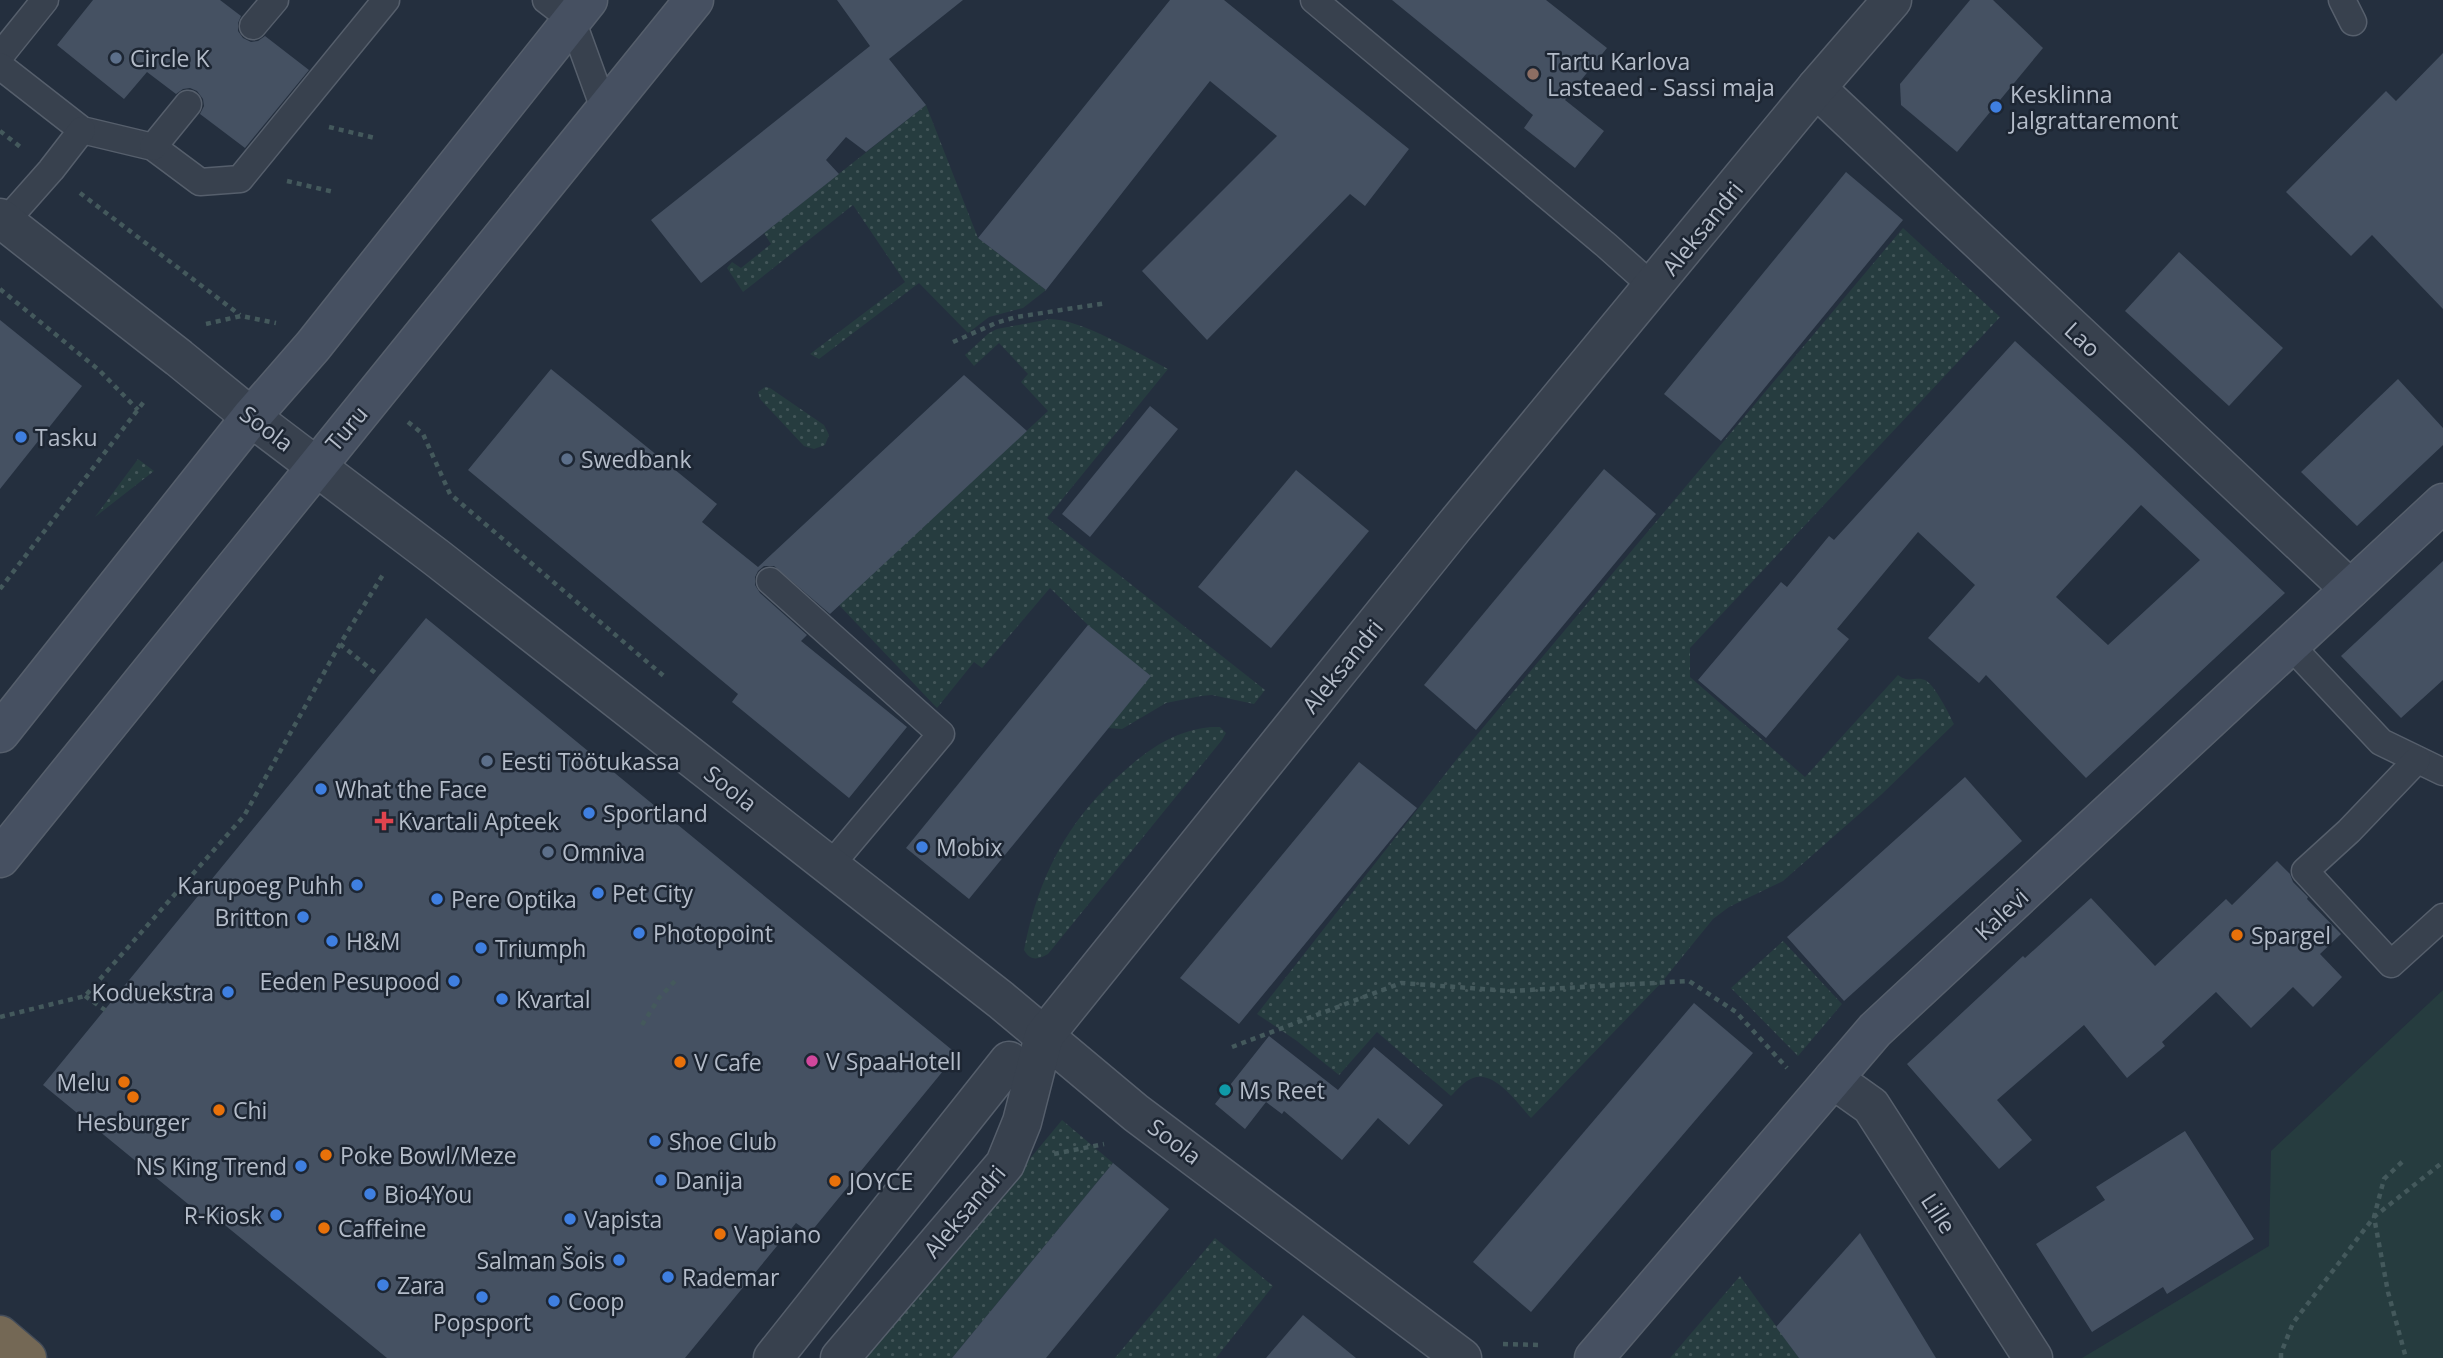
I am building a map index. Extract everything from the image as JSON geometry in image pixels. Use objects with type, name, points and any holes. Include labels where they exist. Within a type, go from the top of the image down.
[{"type":"highway","points":[[0,1335],[27,1358]]},
{"type":"main road","name":"Turu","points":[[0,858],[694,0]]},
{"type":"main road","points":[[0,733],[251,417],[313,346],[569,7]]},
{"type":"main road","name":"Kalevi","points":[[1594,1358],[1875,1030],[2443,503]]},
{"type":"main road","points":[[0,1320],[27,1358]]},
{"type":"main road","points":[[0,1341],[27,1358]]},
{"type":"street","name":"Aleksandri","points":[[840,1358],[1005,1164],[1022,1122],[1044,1036],[1453,528],[1816,88],[1892,0]]},
{"type":"street","name":"Lao","points":[[1816,88],[2350,589]]},
{"type":"street","name":"Soola","points":[[2,220],[251,417],[830,866],[1136,1112],[1462,1358]]},
{"type":"street","points":[[773,1358],[1009,1061]]},
{"type":"street","name":"Lille","points":[[1833,1079],[1871,1106],[2032,1358]]},
{"type":"lane","points":[[0,56],[45,0]]},
{"type":"lane","points":[[253,26],[275,0]]},
{"type":"lane","points":[[0,66],[82,130],[153,147],[200,182],[240,179],[386,0]]},
{"type":"lane","points":[[1314,0],[1653,287]]},
{"type":"lane","points":[[569,7],[605,111]]},
{"type":"lane","points":[[153,147],[188,104]]},
{"type":"lane","points":[[2,220],[51,170],[82,130]]},
{"type":"lane","points":[[770,581],[940,734],[830,866]]},
{"type":"lane","points":[[2290,645],[2381,742],[2443,772]]},
{"type":"lane","points":[[2417,760],[2349,831],[2305,871],[2391,964],[2443,917]]},
{"type":"path","points":[[0,131],[241,316],[277,324]]},
{"type":"path","points":[[0,289],[99,370],[138,410]]},
{"type":"path","points":[[953,342],[1016,317],[1107,303]]},
{"type":"path","points":[[205,324],[241,316]]},
{"type":"path","points":[[0,589],[146,399]]},
{"type":"path","points":[[399,414],[423,434],[450,494]]},
{"type":"path","points":[[0,1017],[85,996],[244,816],[340,644],[384,572]]},
{"type":"path","points":[[340,644],[379,676]]},
{"type":"path","points":[[642,1025],[659,998],[675,981]]},
{"type":"path","points":[[1232,1047],[1401,983],[1510,991],[1689,981],[1736,1012],[1794,1074]]},
{"type":"path","points":[[85,996],[105,1010]]},
{"type":"path","points":[[2402,1162],[2384,1179],[2374,1217],[2388,1292],[2406,1358]]},
{"type":"path","points":[[2281,1358],[2293,1323],[2374,1217],[2443,1162]]},
{"type":"green space","points":[[926,105],[978,238],[1046,290],[1023,308],[989,317],[968,333],[919,283],[819,359],[810,354],[905,282],[853,205],[743,292],[727,268],[732,262],[741,268],[771,244],[764,233]]},
{"type":"green space","points":[[1903,228],[2000,317],[1690,648],[1690,677],[1805,777],[1898,675],[1929,683],[1954,724],[1882,794],[1783,881],[1729,907],[1713,919],[1661,983],[1531,1118],[1513,1097],[1490,1079],[1470,1079],[1451,1096],[1377,1032],[1339,1075],[1297,1041],[1257,1014],[1460,755]]},
{"type":"green space","points":[[1050,319],[1093,331],[1168,369],[1047,518],[1265,690],[1254,704],[1212,695],[1201,696],[1166,703],[1122,729],[1108,728],[1150,676],[1088,625],[1050,588],[982,668],[974,662],[937,708],[839,605],[1048,411],[1021,382],[1028,374],[999,343],[974,366],[965,355],[997,329]]},
{"type":"green space","points":[[765,387],[824,425],[829,435],[825,445],[814,449],[804,446],[760,399],[758,392]]},
{"type":"green space","points":[[138,459],[154,471],[95,517]]},
{"type":"green space","points":[[1220,727],[1226,733],[1222,740],[1048,954],[1038,958],[1029,956],[1024,950],[1037,899],[1058,852],[1086,810],[1103,790],[1153,748],[1185,732]]},
{"type":"green space","points":[[1783,941],[1842,1004],[1798,1056],[1731,988]]},
{"type":"green space","points":[[2443,990],[2443,1358],[2082,1358],[2269,1246],[2271,1151]]},
{"type":"green space","points":[[1062,1120],[1113,1163],[952,1358],[865,1358]]},
{"type":"green space","points":[[1215,1238],[1273,1286],[1216,1358],[1115,1358]]},
{"type":"green space","points":[[1740,1276],[1799,1358],[1670,1358]]},
{"type":"building","points":[[93,0],[220,0],[241,16],[238,31],[243,38],[251,42],[265,36],[309,70],[245,148],[200,114],[204,106],[197,91],[183,89],[176,94],[147,72],[124,99],[57,45]]},
{"type":"building","points":[[837,0],[963,0],[889,59],[926,105],[866,152],[846,137],[826,160],[839,174],[701,283],[651,220],[870,46]]},
{"type":"building","points":[[1170,0],[1224,0],[1409,149],[1365,206],[1350,194],[1207,340],[1142,271],[1277,136],[1210,81],[1046,290],[978,238]]},
{"type":"building","points":[[1392,0],[1546,0],[1607,48],[1565,100],[1604,131],[1575,168],[1524,128],[1533,115]]},
{"type":"building","points":[[1970,0],[1993,0],[2043,48],[1957,152],[1901,105],[1900,84]]},
{"type":"building","points":[[2443,53],[2443,309],[2372,235],[2351,256],[2286,192],[2386,91],[2396,101]]},
{"type":"building","points":[[1846,172],[1903,220],[1721,441],[1664,394]]},
{"type":"building","points":[[2179,252],[2283,348],[2229,406],[2125,311]]},
{"type":"building","name":"Tasku","points":[[0,320],[82,386],[0,489]]},
{"type":"building","points":[[2015,341],[2285,593],[2086,778],[1986,675],[1979,683],[1928,638],[1975,585],[1918,532],[1837,629],[1849,639],[1766,738],[1698,680],[1781,582],[1787,587],[1829,536],[1834,540]],"holes":[[[2141,505],[2200,560],[2108,645],[2056,597]]]},
{"type":"building","points":[[551,369],[717,504],[702,522],[758,567],[964,375],[1027,431],[830,614],[774,566],[764,566],[755,577],[755,585],[760,593],[807,635],[801,641],[907,727],[849,798],[732,702],[738,694],[468,470]]},
{"type":"building","points":[[2398,379],[2443,428],[2443,445],[2357,526],[2301,472]]},
{"type":"building","points":[[1150,406],[1178,429],[1090,537],[1062,514]]},
{"type":"building","points":[[1604,469],[1656,514],[1476,730],[1424,685]]},
{"type":"building","points":[[1296,470],[1369,531],[1271,648],[1198,587]]},
{"type":"building","points":[[2443,561],[2443,680],[2401,718],[2341,656]]},
{"type":"building","name":"Kvartal","points":[[426,618],[957,1054],[810,1233],[796,1223],[685,1358],[387,1358],[215,1217],[210,1222],[43,1085]]},
{"type":"building","points":[[1088,625],[1151,676],[969,899],[906,848]]},
{"type":"building","points":[[1359,762],[1417,808],[1239,1024],[1180,978]]},
{"type":"building","points":[[1965,777],[2022,841],[1844,1001],[1787,937]]},
{"type":"building","points":[[2277,861],[2290,874],[2307,899],[2341,934],[2320,954],[2342,977],[2313,1007],[2293,987],[2251,1028],[2216,992],[2162,1042],[2165,1046],[2127,1078],[2084,1025],[1997,1100],[2032,1140],[1999,1169],[1907,1064],[2023,956],[2025,958],[2091,898],[2155,966],[2226,899],[2232,905]]},
{"type":"building","points":[[1694,1003],[1753,1053],[1531,1312],[1473,1262]]},
{"type":"building","points":[[1269,1036],[1338,1090],[1374,1047],[1443,1105],[1409,1145],[1378,1118],[1342,1160],[1284,1111],[1282,1114],[1266,1102],[1245,1129],[1215,1104]]},
{"type":"building","points":[[2185,1131],[2254,1239],[2167,1294],[2163,1287],[2092,1332],[2036,1244],[2105,1200],[2096,1187]]},
{"type":"building","points":[[1113,1163],[1169,1209],[1046,1358],[952,1358]]},
{"type":"building","points":[[1860,1233],[1936,1358],[1799,1358],[1776,1327]]},
{"type":"building","points":[[1303,1315],[1356,1358],[1266,1358]]},
{"type":"place","name":"Circle K","points":[[116,58]]},
{"type":"place","name":"Tartu Karlova Lasteaed - Sassi maja","points":[[1533,74]]},
{"type":"place","name":"Kesklinna Jalgrattaremont","points":[[1996,107]]},
{"type":"place","name":"Tasku","points":[[21,437]]},
{"type":"place","name":"Swedbank","points":[[567,459]]},
{"type":"place","name":"Eesti Töötukassa","points":[[487,761]]},
{"type":"place","name":"What the Face","points":[[321,789]]},
{"type":"place","name":"Sportland","points":[[589,813]]},
{"type":"place","name":"Kvartali Apteek","points":[[384,821]]},
{"type":"place","name":"Mobix","points":[[922,847]]},
{"type":"place","name":"Omniva","points":[[548,852]]},
{"type":"place","name":"Karupoeg Puhh","points":[[357,885]]},
{"type":"place","name":"Pet City","points":[[598,893]]},
{"type":"place","name":"Pere Optika","points":[[437,899]]},
{"type":"place","name":"Britton","points":[[303,917]]},
{"type":"place","name":"Photopoint","points":[[639,933]]},
{"type":"place","name":"Spargel","points":[[2237,935]]},
{"type":"place","name":"H&M","points":[[332,941]]},
{"type":"place","name":"Triumph","points":[[481,948]]},
{"type":"place","name":"Eeden Pesupood","points":[[454,981]]},
{"type":"place","name":"Koduekstra","points":[[228,992]]},
{"type":"place","name":"Kvartal","points":[[502,999]]},
{"type":"place","name":"V SpaaHotell","points":[[812,1061]]},
{"type":"place","name":"V Cafe","points":[[680,1062]]},
{"type":"place","name":"Melu","points":[[124,1082]]},
{"type":"place","name":"Ms Reet","points":[[1225,1090]]},
{"type":"place","name":"Hesburger","points":[[133,1097]]},
{"type":"place","name":"Chi","points":[[219,1110]]},
{"type":"place","name":"Shoe Club","points":[[655,1141]]},
{"type":"place","name":"Poke Bowl/Meze","points":[[326,1155]]},
{"type":"place","name":"NS King Trend","points":[[301,1166]]},
{"type":"place","name":"Danija","points":[[661,1180]]},
{"type":"place","name":"JOYCE","points":[[835,1181]]},
{"type":"place","name":"Bio4You","points":[[370,1194]]},
{"type":"place","name":"R-Kiosk","points":[[276,1215]]},
{"type":"place","name":"Vapista","points":[[570,1219]]},
{"type":"place","name":"Caffeine","points":[[324,1228]]},
{"type":"place","name":"Vapiano","points":[[720,1234]]},
{"type":"place","name":"Salman Šois","points":[[619,1260]]},
{"type":"place","name":"Rademar","points":[[668,1277]]},
{"type":"place","name":"Zara","points":[[383,1285]]},
{"type":"place","name":"Popsport","points":[[482,1297]]},
{"type":"place","name":"Coop","points":[[554,1301]]}]
